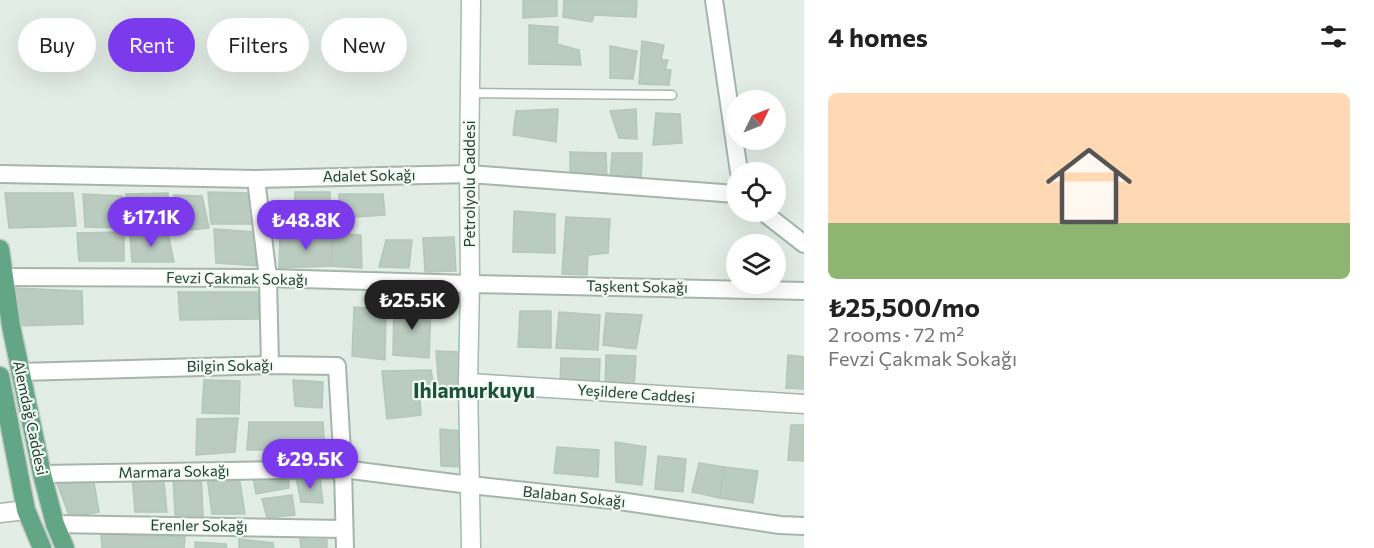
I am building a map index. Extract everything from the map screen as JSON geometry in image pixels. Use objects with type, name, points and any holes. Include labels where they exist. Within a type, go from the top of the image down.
[{"type":"main road","name":"Petrolyolu Caddesi","points":[[471,0],[468,383],[471,548]]},
{"type":"main road","name":"Alemdağ Caddesi","points":[[0,249],[11,326],[42,474],[55,524],[65,548]]},
{"type":"main road","name":"Alemdağ Caddesi","points":[[0,380],[26,510],[42,548]]},
{"type":"main road","name":"Yeşildere Caddesi","points":[[468,383],[804,404]]},
{"type":"main road","points":[[0,513],[26,510]]},
{"type":"street","points":[[714,0],[738,162]]},
{"type":"street","name":"Adalet Sokağı","points":[[0,174],[256,179],[469,174],[726,193]]},
{"type":"street","points":[[256,179],[268,278],[270,365]]},
{"type":"street","points":[[776,222],[804,244]]},
{"type":"street","name":"Fevzi Çakmak Sokağı","points":[[4,277],[268,278],[470,284]]},
{"type":"street","name":"Taşkent Sokağı","points":[[470,284],[804,291]]},
{"type":"street","name":"Bilgin Sokağı","points":[[20,372],[270,365],[338,366],[343,469]]},
{"type":"street","points":[[343,469],[345,548]]},
{"type":"street","name":"Marmara Sokağı","points":[[42,474],[343,469]]},
{"type":"street","name":"Balaban Sokağı","points":[[343,469],[620,501],[780,525],[804,526]]},
{"type":"street","name":"Erenler Sokağı","points":[[55,524],[344,529]]},
{"type":"lane","points":[[470,93],[672,96]]},
{"type":"building","points":[[523,0],[557,0],[557,16],[523,18]]},
{"type":"building","points":[[564,0],[637,0],[636,17],[594,15],[592,22],[563,17]]},
{"type":"building","points":[[529,25],[558,27],[557,44],[579,50],[581,65],[529,64]]},
{"type":"building","points":[[642,41],[664,45],[661,60],[668,60],[665,69],[671,70],[669,85],[639,84]]},
{"type":"building","points":[[610,46],[637,51],[633,79],[610,78]]},
{"type":"building","points":[[558,109],[556,142],[513,135],[516,111]]},
{"type":"building","points":[[636,109],[637,139],[619,138],[610,111]]},
{"type":"building","points":[[656,113],[680,114],[682,143],[653,145]]},
{"type":"building","points":[[570,152],[606,153],[607,180],[570,177]]},
{"type":"building","points":[[612,153],[642,153],[641,183],[610,181]]},
{"type":"building","points":[[208,192],[250,193],[252,224],[211,224]]},
{"type":"building","points":[[295,192],[330,192],[330,218],[294,217]]},
{"type":"building","points":[[5,193],[73,193],[76,226],[9,228]]},
{"type":"building","points":[[168,193],[169,228],[126,228],[126,194]]},
{"type":"building","points":[[83,194],[122,196],[121,228],[85,227]]},
{"type":"building","points":[[339,194],[383,194],[385,215],[339,218]]},
{"type":"building","points":[[174,195],[202,196],[209,228],[179,231]]},
{"type":"building","points":[[514,211],[555,214],[555,253],[513,252]]},
{"type":"building","points":[[566,217],[610,219],[608,253],[588,255],[587,275],[562,274]]},
{"type":"building","points":[[214,229],[255,232],[258,266],[216,263]]},
{"type":"building","points":[[124,232],[124,261],[79,261],[77,233]]},
{"type":"building","points":[[168,233],[174,262],[132,262],[130,234]]},
{"type":"building","points":[[334,233],[331,266],[279,268],[280,236]]},
{"type":"building","points":[[334,233],[361,235],[362,268],[331,266]]},
{"type":"building","points":[[454,237],[456,271],[425,272],[423,238]]},
{"type":"building","points":[[386,240],[412,240],[409,268],[379,267]]},
{"type":"building","points":[[13,288],[82,291],[83,324],[15,326]]},
{"type":"building","points":[[178,292],[259,292],[258,319],[180,320]]},
{"type":"building","points":[[394,304],[431,308],[429,358],[393,355]]},
{"type":"building","points":[[354,307],[386,310],[385,360],[352,356]]},
{"type":"building","points":[[520,311],[551,311],[551,348],[518,347]]},
{"type":"building","points":[[559,312],[600,315],[598,350],[556,348]]},
{"type":"building","points":[[606,313],[642,315],[636,349],[603,345]]},
{"type":"building","points":[[436,351],[463,352],[464,391],[439,390]]},
{"type":"building","points":[[606,355],[636,356],[634,389],[605,388]]},
{"type":"building","points":[[788,355],[804,357],[804,389],[786,388]]},
{"type":"building","points":[[561,358],[600,359],[599,387],[560,385]]},
{"type":"building","points":[[431,370],[435,394],[420,398],[421,415],[387,419],[382,371]]},
{"type":"building","points":[[204,380],[240,381],[239,414],[202,413]]},
{"type":"building","points":[[293,380],[323,382],[322,408],[295,406]]},
{"type":"building","points":[[238,418],[235,452],[196,455],[197,419]]},
{"type":"building","points":[[249,422],[323,422],[325,450],[247,450]]},
{"type":"building","points":[[791,425],[804,425],[804,461],[788,460]]},
{"type":"building","points":[[440,429],[462,431],[463,467],[441,466]]},
{"type":"building","points":[[615,442],[646,447],[642,485],[616,482]]},
{"type":"building","points":[[557,447],[599,450],[598,477],[554,473]]},
{"type":"building","points":[[658,456],[686,459],[683,492],[655,489]]},
{"type":"building","points":[[699,463],[724,467],[720,498],[692,492]]},
{"type":"building","points":[[724,467],[758,471],[753,503],[720,498]]},
{"type":"building","points":[[288,472],[289,488],[256,494],[253,477]]},
{"type":"building","points":[[163,473],[167,512],[135,512],[132,475]]},
{"type":"building","points":[[201,473],[203,516],[175,515],[173,474]]},
{"type":"building","points":[[239,475],[245,514],[212,514],[207,477]]},
{"type":"building","points":[[93,476],[99,512],[70,518],[57,483]]},
{"type":"building","points":[[320,477],[323,503],[301,502],[296,478]]},
{"type":"building","points":[[292,495],[295,515],[267,518],[262,499]]},
{"type":"building","points":[[101,534],[185,537],[184,548],[102,548]]},
{"type":"building","points":[[239,539],[273,543],[274,548],[239,548]]},
{"type":"building","points":[[300,539],[327,540],[327,548],[301,548]]},
{"type":"building","points":[[195,542],[226,544],[227,548],[195,548]]},
{"type":"district","name":"Ihlamurkuyu","points":[[474,391]]}]
